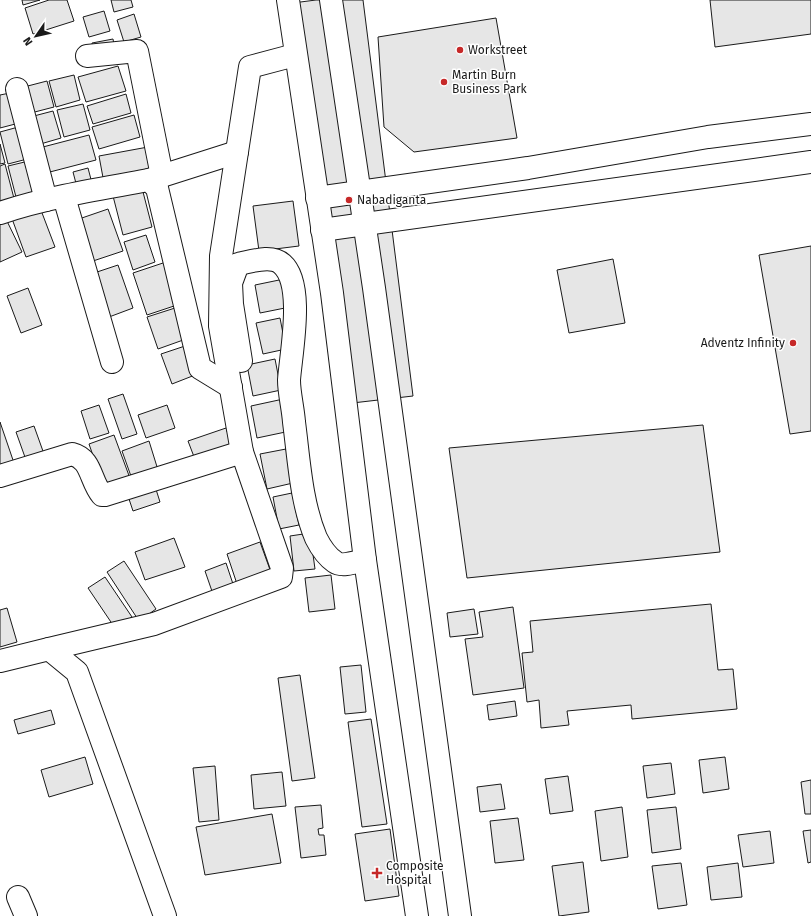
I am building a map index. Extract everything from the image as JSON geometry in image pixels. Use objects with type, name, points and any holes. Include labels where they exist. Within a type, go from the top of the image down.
[{"type":"street","points":[[288,0],[295,55],[332,293],[365,560],[417,916]]},
{"type":"street","points":[[331,0],[360,192],[460,916]]},
{"type":"street","points":[[86,56],[137,51],[157,188],[200,368],[231,387]]},
{"type":"street","points":[[0,661],[154,624],[281,577],[282,568],[231,387],[220,326],[221,256],[250,67],[295,55]]},
{"type":"street","points":[[17,89],[112,362]]},
{"type":"street","points":[[317,198],[528,168],[708,137],[811,124]]},
{"type":"street","points":[[0,214],[27,204],[156,178],[237,152]]},
{"type":"street","points":[[322,230],[811,162]]},
{"type":"street","points":[[247,446],[231,283],[238,264],[264,259],[281,264],[290,275],[294,295],[295,319],[289,381],[301,471],[312,524],[324,553],[337,563],[365,560]]},
{"type":"street","points":[[0,476],[72,454],[80,456],[90,469],[98,490],[102,495],[105,495],[247,446]]},
{"type":"street","points":[[50,649],[77,672],[165,916]]},
{"type":"building","points":[[22,0],[40,0],[23,5]]},
{"type":"building","points":[[49,0],[67,0],[74,21],[33,34],[25,8]]},
{"type":"building","points":[[111,0],[131,0],[133,7],[114,12]]},
{"type":"building","name":"Nabadiganta","points":[[316,0],[363,0],[413,396],[335,405],[285,4]]},
{"type":"building","points":[[710,0],[811,0],[811,34],[715,47]]},
{"type":"building","points":[[104,11],[110,31],[89,37],[83,17]]},
{"type":"building","points":[[134,14],[141,37],[124,42],[117,20]]},
{"type":"building","name":"Martin Burn Business Park","points":[[496,18],[517,138],[414,152],[384,127],[378,37]]},
{"type":"building","points":[[113,39],[115,50],[93,54],[92,43]]},
{"type":"building","points":[[118,66],[126,91],[86,102],[78,77]]},
{"type":"building","points":[[74,75],[80,100],[56,107],[49,81]]},
{"type":"building","points":[[47,81],[54,107],[27,114],[20,88]]},
{"type":"building","points":[[15,92],[23,122],[0,128],[0,95]]},
{"type":"building","points":[[126,94],[131,113],[93,124],[87,106]]},
{"type":"building","points":[[83,104],[90,130],[64,137],[57,110]]},
{"type":"building","points":[[53,111],[61,138],[37,145],[30,117]]},
{"type":"building","points":[[134,115],[140,137],[99,149],[92,127]]},
{"type":"building","points":[[22,126],[31,158],[8,164],[0,132]]},
{"type":"building","points":[[89,135],[96,160],[46,173],[39,148]]},
{"type":"building","points":[[0,144],[5,163],[0,164]]},
{"type":"building","points":[[148,147],[153,174],[104,183],[99,156]]},
{"type":"building","points":[[33,160],[41,191],[16,197],[8,166]]},
{"type":"building","points":[[5,164],[16,206],[0,210],[0,166]]},
{"type":"building","points":[[88,168],[93,187],[78,191],[73,172]]},
{"type":"building","points":[[142,188],[152,227],[123,235],[113,196]]},
{"type":"building","points":[[293,201],[299,246],[259,251],[253,206]]},
{"type":"building","points":[[39,205],[55,247],[26,257],[11,216]]},
{"type":"building","points":[[108,209],[123,251],[90,262],[76,220]]},
{"type":"building","points":[[5,217],[22,252],[0,262],[0,219]]},
{"type":"building","points":[[146,235],[155,262],[133,270],[124,242]]},
{"type":"building","name":"Adventz Infinity","points":[[811,246],[811,431],[790,434],[759,255]]},
{"type":"building","points":[[613,259],[625,323],[569,333],[557,270]]},
{"type":"building","points":[[166,262],[180,304],[147,315],[133,273]]},
{"type":"building","points":[[118,265],[133,308],[109,317],[94,273]]},
{"type":"building","points":[[284,279],[290,307],[260,313],[255,285]]},
{"type":"building","points":[[28,288],[42,325],[21,333],[7,296]]},
{"type":"building","points":[[175,308],[186,339],[158,349],[147,317]]},
{"type":"building","points":[[280,318],[286,349],[263,354],[256,323]]},
{"type":"building","points":[[185,346],[195,375],[172,384],[161,354]]},
{"type":"building","points":[[275,359],[281,390],[253,396],[247,365]]},
{"type":"building","points":[[123,394],[137,434],[122,439],[108,399]]},
{"type":"building","points":[[288,398],[295,430],[257,438],[251,406]]},
{"type":"building","points":[[99,405],[109,433],[90,439],[81,411]]},
{"type":"building","points":[[167,405],[175,428],[146,438],[138,415]]},
{"type":"building","points":[[0,422],[14,463],[0,467]]},
{"type":"building","points":[[703,425],[720,552],[467,578],[449,448]]},
{"type":"building","points":[[34,426],[44,454],[26,460],[16,432]]},
{"type":"building","points":[[226,428],[233,449],[196,462],[188,441]]},
{"type":"building","points":[[114,435],[131,481],[105,490],[89,444]]},
{"type":"building","points":[[149,441],[158,470],[132,479],[122,451]]},
{"type":"building","points":[[286,449],[293,483],[267,489],[260,454]]},
{"type":"building","points":[[154,483],[160,502],[133,511],[127,493]]},
{"type":"building","points":[[292,493],[299,525],[279,529],[273,497]]},
{"type":"building","points":[[310,533],[315,569],[294,571],[290,536]]},
{"type":"building","points":[[174,538],[185,567],[145,580],[135,552]]},
{"type":"building","points":[[260,542],[273,578],[239,590],[227,554]]},
{"type":"building","points":[[124,561],[156,609],[139,621],[107,572]]},
{"type":"building","points":[[226,563],[235,590],[214,597],[205,571]]},
{"type":"building","points":[[331,575],[335,609],[309,612],[305,578]]},
{"type":"building","points":[[105,577],[132,617],[115,628],[88,588]]},
{"type":"building","points":[[711,604],[718,670],[733,669],[737,709],[632,719],[631,705],[567,711],[569,725],[541,728],[539,700],[527,702],[522,653],[533,652],[530,621]]},
{"type":"building","points":[[513,607],[524,688],[473,695],[465,639],[483,637],[479,612]]},
{"type":"building","points":[[7,608],[17,642],[0,647],[0,610]]},
{"type":"building","points":[[474,609],[478,634],[450,637],[447,613]]},
{"type":"building","points":[[361,665],[366,712],[345,714],[340,667]]},
{"type":"building","points":[[300,675],[315,778],[292,781],[278,678]]},
{"type":"building","points":[[515,701],[517,716],[489,720],[487,705]]},
{"type":"building","points":[[51,710],[55,724],[18,734],[14,720]]},
{"type":"building","points":[[371,719],[387,824],[362,827],[348,722]]},
{"type":"building","points":[[85,757],[93,784],[49,797],[41,770]]},
{"type":"building","points":[[725,757],[729,789],[703,793],[699,760]]},
{"type":"building","points":[[671,763],[675,794],[647,798],[643,766]]},
{"type":"building","points":[[215,766],[219,820],[199,822],[193,768]]},
{"type":"building","points":[[282,772],[286,806],[254,809],[251,775]]},
{"type":"building","points":[[568,776],[573,811],[550,814],[545,779]]},
{"type":"building","points":[[811,780],[811,814],[805,814],[801,782]]},
{"type":"building","points":[[501,784],[505,809],[480,812],[477,787]]},
{"type":"building","points":[[321,805],[323,828],[318,829],[319,835],[324,835],[326,855],[301,858],[295,807]]},
{"type":"building","points":[[622,807],[628,857],[601,861],[595,811]]},
{"type":"building","points":[[676,807],[681,849],[652,853],[647,810]]},
{"type":"building","points":[[272,814],[281,863],[205,875],[196,827]]},
{"type":"building","points":[[518,818],[524,860],[495,863],[490,821]]},
{"type":"building","points":[[390,829],[399,896],[365,901],[355,834]]},
{"type":"building","points":[[811,830],[811,862],[808,863],[803,831]]},
{"type":"building","points":[[770,831],[774,863],[743,867],[738,835]]},
{"type":"building","points":[[583,862],[589,912],[559,916],[552,866]]},
{"type":"building","points":[[681,863],[687,905],[658,909],[652,866]]},
{"type":"building","points":[[738,863],[742,897],[711,900],[707,867]]},
{"type":"place","name":"Workstreet","points":[[460,50]]},
{"type":"place","name":"Martin Burn Business Park","points":[[444,82]]},
{"type":"place","name":"Nabadiganta","points":[[349,200]]},
{"type":"place","name":"Adventz Infinity","points":[[793,343]]},
{"type":"place","name":"Composite Hospital","points":[[377,873]]}]
